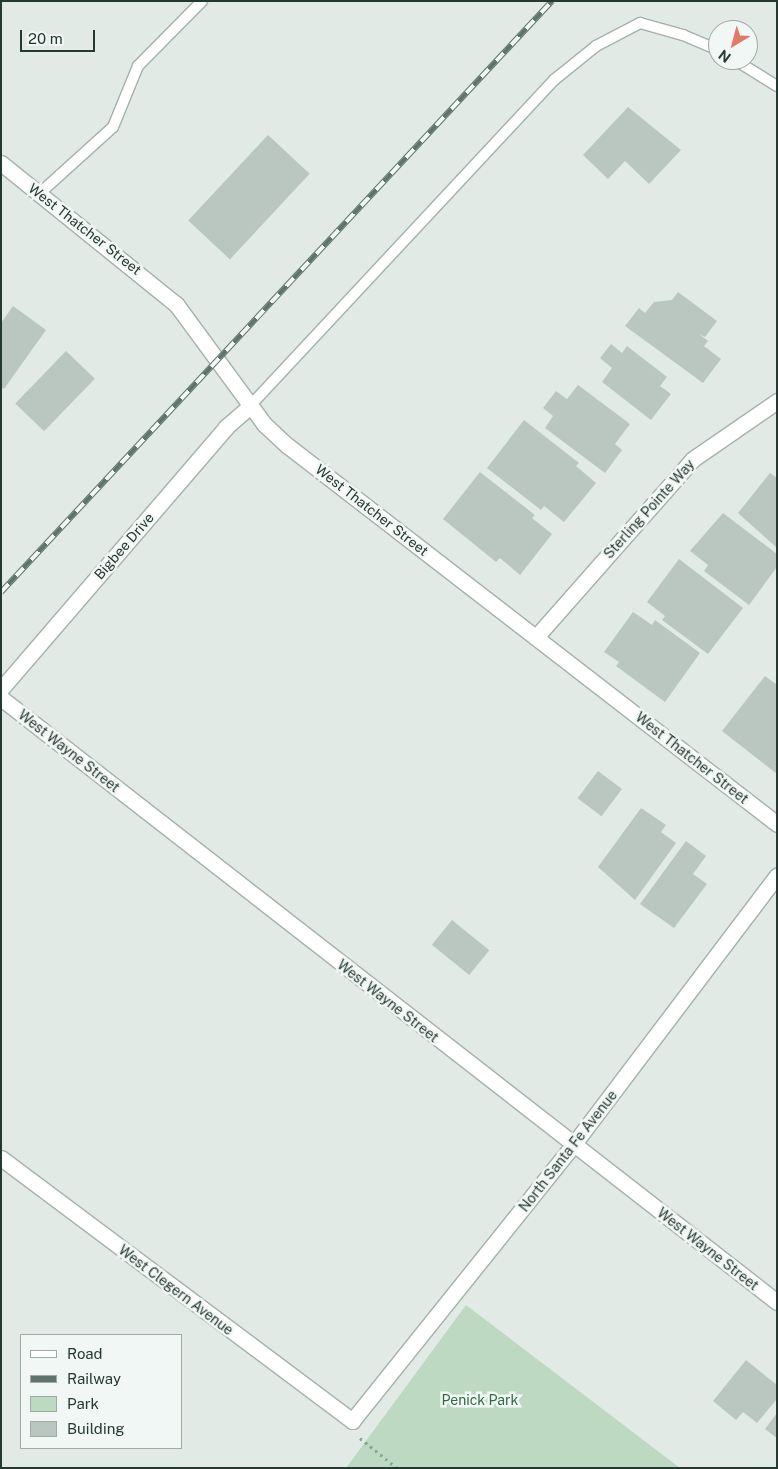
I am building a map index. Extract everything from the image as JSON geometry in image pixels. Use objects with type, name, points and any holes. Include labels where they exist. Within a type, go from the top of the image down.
[{"type":"street","name":"West Thatcher Street","points":[[1,163],[176,304],[250,406],[288,446],[777,824]]},
{"type":"street","name":"Sterling Pointe Way","points":[[536,636],[693,459],[777,401]]},
{"type":"street","name":"Bigbee Drive","points":[[1,689],[226,427],[250,406]]},
{"type":"street","name":"West Wayne Street","points":[[1,698],[777,1302]]},
{"type":"street","name":"North Santa Fe Avenue","points":[[352,1421],[573,1145],[777,875]]},
{"type":"street","name":"West Clegern Avenue","points":[[1,1158],[352,1421]]},
{"type":"lane","points":[[40,193],[113,128],[138,66],[202,1]]},
{"type":"lane","points":[[250,406],[554,80],[596,46],[640,23],[683,34],[708,45]]},
{"type":"lane","points":[[751,70],[777,86]]},
{"type":"path","points":[[352,1421],[362,1441],[396,1468]]},
{"type":"green space","name":"Penick Park","points":[[466,1305],[680,1468],[346,1468]]},
{"type":"building","points":[[628,107],[681,150],[649,184],[625,161],[608,179],[583,155]]},
{"type":"building","points":[[268,135],[310,174],[230,259],[188,221]]},
{"type":"building","points":[[678,292],[717,321],[705,337],[699,334],[708,341],[704,346],[721,359],[703,383],[625,326],[639,308],[645,313],[654,302],[672,300]]},
{"type":"building","points":[[13,306],[46,330],[4,389],[1,387],[1,323]]},
{"type":"building","points":[[611,344],[622,353],[627,346],[667,377],[660,386],[671,394],[651,420],[602,382],[612,368],[600,358]]},
{"type":"building","points":[[66,351],[95,379],[44,431],[15,404]]},
{"type":"building","points":[[578,385],[630,424],[615,444],[622,450],[605,473],[545,428],[553,416],[543,408],[556,391],[567,399]]},
{"type":"building","points":[[524,420],[579,463],[576,466],[596,483],[564,522],[544,506],[541,510],[487,468]]},
{"type":"building","points":[[480,472],[535,515],[532,518],[552,534],[520,575],[500,558],[496,562],[443,519]]},
{"type":"building","points":[[770,473],[777,478],[777,548],[738,513]]},
{"type":"building","points":[[723,513],[777,554],[777,567],[749,605],[704,571],[708,565],[690,551]]},
{"type":"building","points":[[679,559],[743,608],[708,654],[662,620],[665,616],[647,602]]},
{"type":"building","points":[[633,612],[652,625],[655,620],[700,653],[665,702],[616,666],[619,662],[604,652]]},
{"type":"building","points":[[765,676],[777,685],[777,774],[722,731]]},
{"type":"building","points":[[598,771],[622,789],[601,816],[578,798]]},
{"type":"building","points":[[641,808],[666,825],[661,832],[676,843],[635,900],[598,867]]},
{"type":"building","points":[[686,841],[706,856],[693,874],[707,884],[674,928],[640,904]]},
{"type":"building","points":[[452,920],[489,950],[469,975],[432,945]]},
{"type":"building","points":[[746,1360],[777,1385],[777,1399],[757,1423],[743,1412],[736,1420],[713,1401]]},
{"type":"building","points":[[777,1413],[777,1438],[765,1429]]},
{"type":"railway","points":[[1,592],[552,1]]}]
